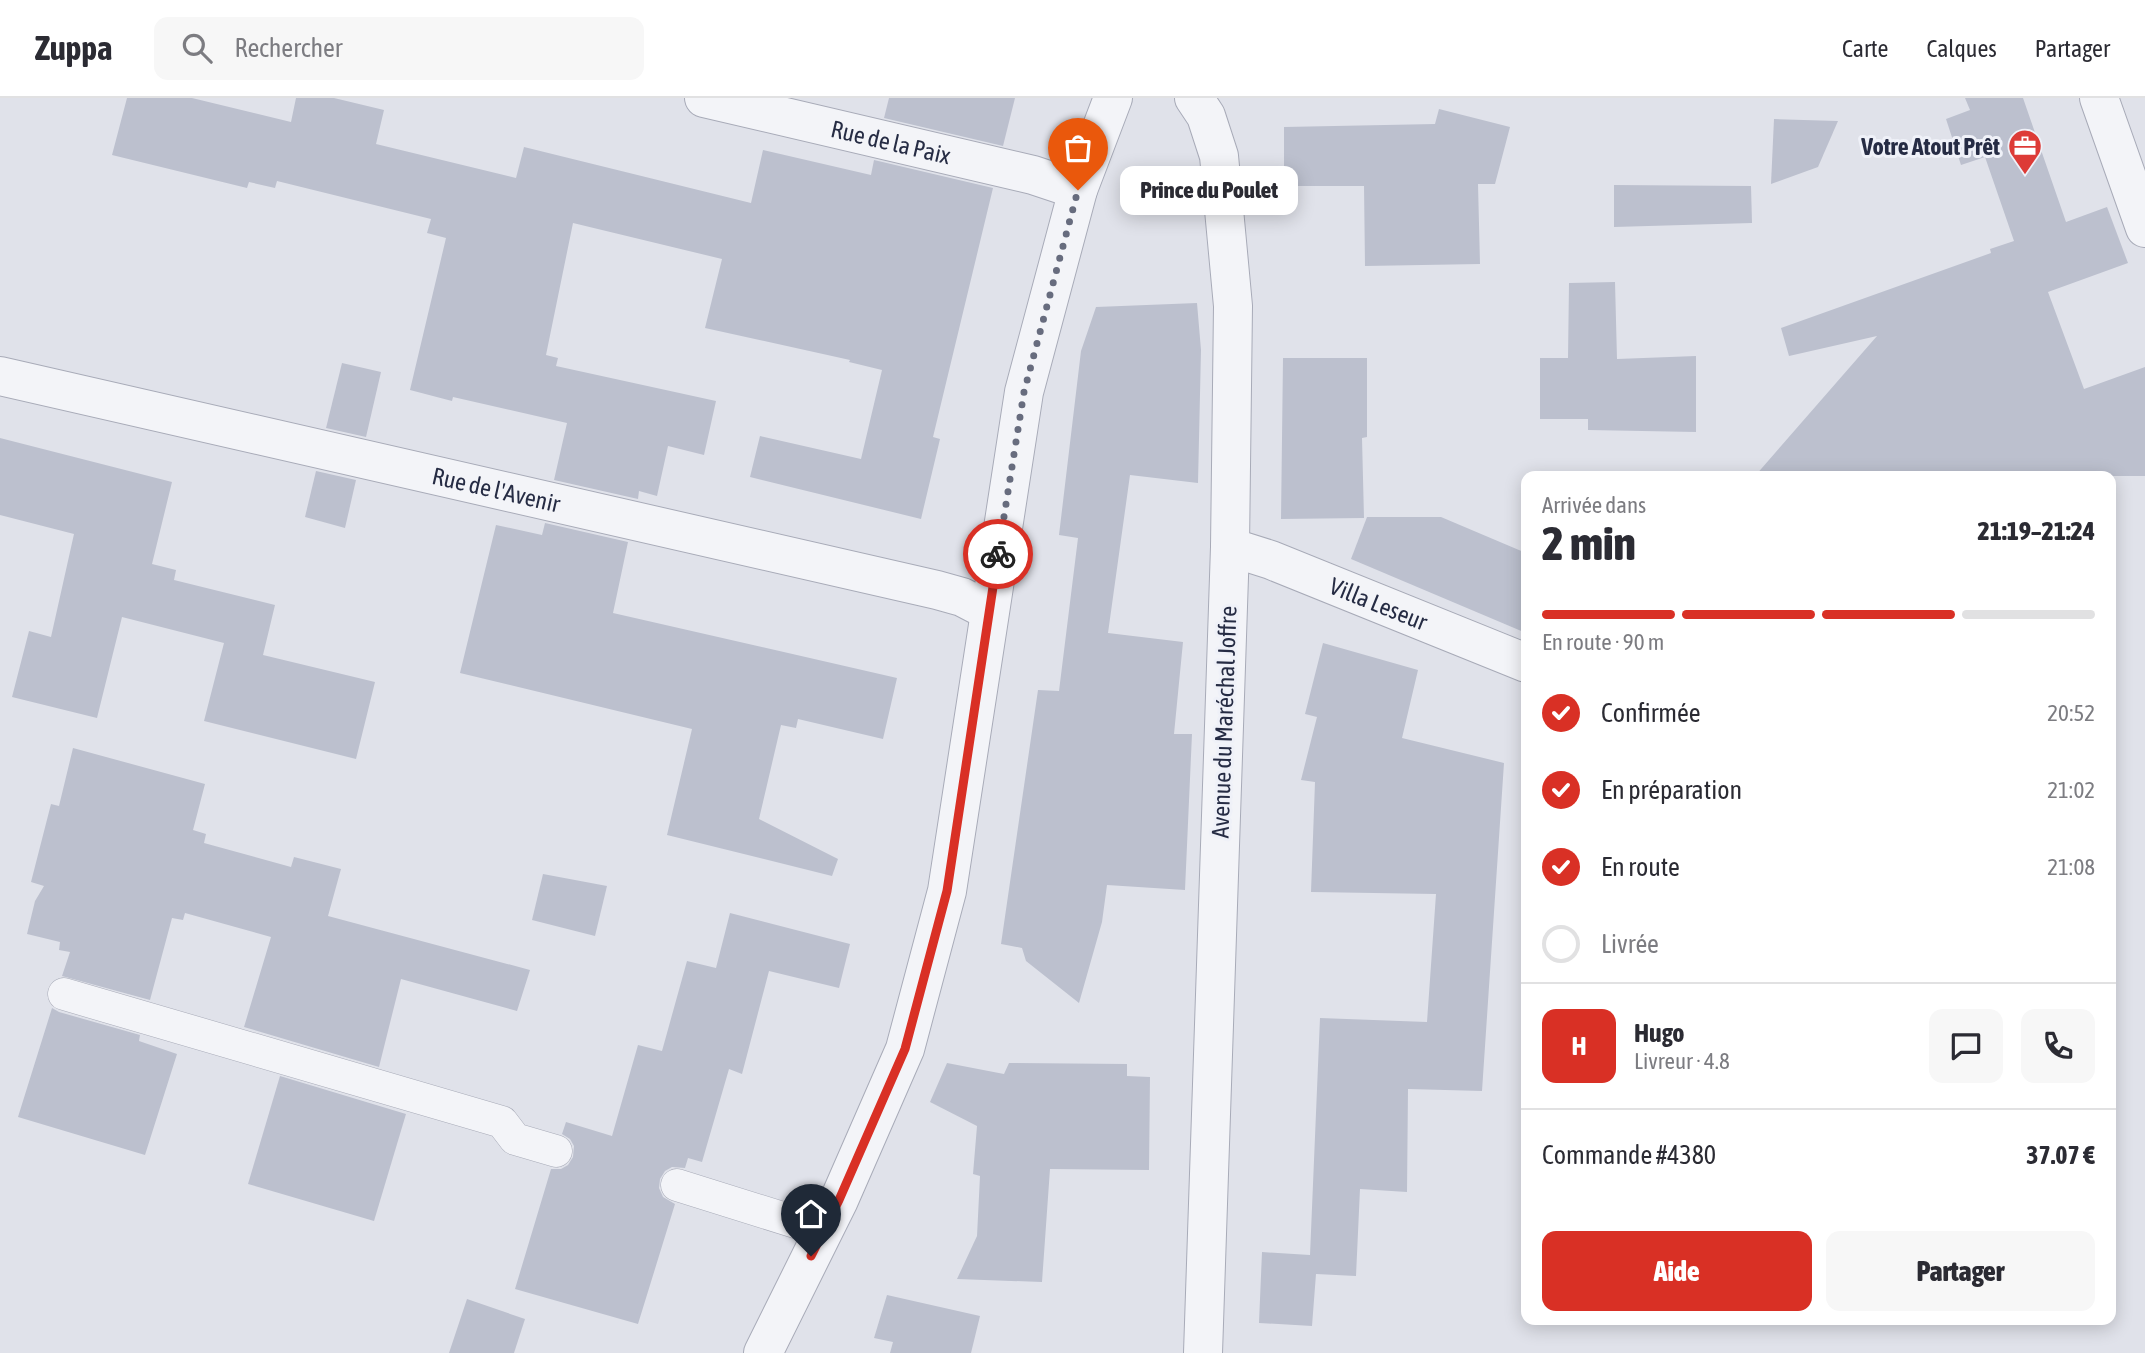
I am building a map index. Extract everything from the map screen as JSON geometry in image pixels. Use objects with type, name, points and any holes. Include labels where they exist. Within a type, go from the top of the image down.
[{"type":"street","name":"Rue de la Paix","points":[[704,98],[1033,175],[1078,190]]},
{"type":"street","points":[[763,1353],[824,1231],[909,1035],[947,891],[1024,392],[1078,190],[1113,98]]},
{"type":"street","name":"Avenue du Maréchal Joffre","points":[[1194,98],[1206,116],[1219,156],[1233,306],[1230,547],[1203,1353]]},
{"type":"street","points":[[2099,98],[2145,228]]},
{"type":"street","name":"Rue de l'Avenir","points":[[0,376],[936,590],[962,597],[989,611]]},
{"type":"street","name":"Villa Leseur","points":[[1230,547],[1271,560],[1521,661]]},
{"type":"lane","points":[[64,994],[502,1122],[515,1139],[556,1151]]},
{"type":"lane","points":[[677,1185],[824,1231]]},
{"type":"building","points":[[127,98],[192,98],[291,122],[296,98],[334,98],[384,110],[376,144],[516,178],[524,147],[751,203],[763,150],[871,175],[874,160],[993,188],[933,437],[940,439],[921,519],[750,477],[760,436],[861,459],[882,370],[849,362],[850,360],[705,328],[722,259],[573,223],[546,355],[558,358],[556,366],[716,401],[704,455],[668,446],[657,496],[639,491],[638,499],[554,480],[567,423],[453,397],[452,401],[410,390],[446,238],[427,233],[431,219],[277,181],[275,188],[249,182],[247,188],[112,155]]},
{"type":"building","points":[[889,98],[1015,98],[1003,146],[884,118]]},
{"type":"building","points":[[1965,98],[2023,98],[2066,222],[2107,207],[2128,263],[2048,292],[2084,389],[2145,367],[2145,476],[2116,476],[2116,471],[1759,471],[1877,336],[1789,356],[1781,328],[1991,253],[1990,249],[2014,241],[1985,157],[1961,165],[1946,119],[1970,110]]},
{"type":"building","points":[[1439,109],[1510,127],[1495,184],[1478,184],[1480,264],[1365,266],[1364,186],[1284,186],[1284,127],[1435,124]]},
{"type":"building","points":[[1774,119],[1838,121],[1818,167],[1771,184]]},
{"type":"building","points":[[1614,185],[1751,186],[1752,223],[1614,227]]},
{"type":"building","points":[[1615,282],[1617,359],[1696,356],[1696,432],[1588,430],[1588,419],[1540,419],[1540,358],[1568,358],[1569,283]]},
{"type":"building","points":[[1197,303],[1201,350],[1198,483],[1130,475],[1108,633],[1183,642],[1174,734],[1192,734],[1185,890],[1107,885],[1102,922],[1079,1003],[1026,961],[1022,948],[1001,944],[1038,690],[1059,691],[1078,538],[1059,535],[1081,351],[1096,307]]},
{"type":"building","points":[[1283,358],[1367,358],[1367,437],[1362,438],[1364,518],[1281,519]]},
{"type":"building","points":[[342,363],[381,372],[366,437],[326,428]]},
{"type":"building","points":[[0,438],[172,482],[152,564],[176,570],[174,580],[275,605],[263,655],[375,682],[356,759],[204,721],[224,643],[122,617],[97,718],[12,697],[29,631],[51,637],[74,534],[0,515]]},
{"type":"building","points":[[316,471],[356,480],[345,528],[305,517]]},
{"type":"building","points":[[1367,517],[1441,517],[1521,551],[1521,631],[1351,559]]},
{"type":"building","points":[[545,523],[628,542],[613,613],[897,678],[883,739],[798,719],[796,728],[781,725],[759,819],[838,859],[832,876],[667,835],[692,729],[460,673],[496,525],[542,535]]},
{"type":"building","points":[[1323,643],[1418,670],[1402,738],[1504,763],[1482,1091],[1408,1089],[1407,1192],[1360,1189],[1356,1276],[1316,1274],[1312,1326],[1259,1323],[1262,1252],[1310,1255],[1320,1018],[1427,1022],[1436,894],[1311,892],[1315,782],[1301,780],[1317,717],[1305,714]]},
{"type":"building","points":[[73,748],[205,784],[193,830],[206,834],[204,843],[291,867],[294,857],[341,869],[328,916],[530,970],[517,1011],[401,979],[379,1067],[244,1027],[271,937],[185,913],[183,920],[172,918],[150,1000],[62,976],[70,952],[59,950],[60,942],[27,934],[35,901],[44,886],[31,882],[51,804],[59,806]]},
{"type":"building","points":[[543,874],[607,886],[595,936],[532,920]]},
{"type":"building","points":[[730,913],[850,944],[839,988],[769,971],[742,1074],[729,1069],[702,1162],[688,1158],[685,1168],[672,1167],[665,1171],[660,1179],[659,1188],[663,1197],[675,1204],[638,1324],[515,1289],[551,1169],[561,1169],[568,1165],[573,1157],[574,1146],[570,1139],[562,1134],[566,1122],[612,1136],[638,1045],[662,1051],[687,961],[716,968]]},
{"type":"building","points":[[52,1008],[140,1035],[139,1041],[177,1054],[145,1155],[18,1117]]},
{"type":"building","points":[[947,1063],[1004,1074],[1009,1063],[1127,1064],[1127,1076],[1150,1077],[1149,1170],[1050,1169],[1042,1282],[957,1279],[977,1236],[980,1176],[973,1174],[977,1126],[930,1102]]},
{"type":"building","points":[[280,1076],[406,1114],[374,1221],[248,1184]]},
{"type":"building","points":[[887,1295],[980,1316],[971,1353],[890,1353],[893,1342],[874,1338]]},
{"type":"building","points":[[467,1299],[525,1319],[514,1353],[449,1353]]},
{"type":"way so far","points":[[998,554],[1024,392],[1078,190]]},
{"type":"place","name":"Votre Atout Prêt","points":[[2025,176]]},
{"type":"place","name":"Prince du Poulet","points":[[1078,190]]},
{"type":"route","points":[[811,1256],[839,1200],[905,1049],[947,891],[998,554]]}]
